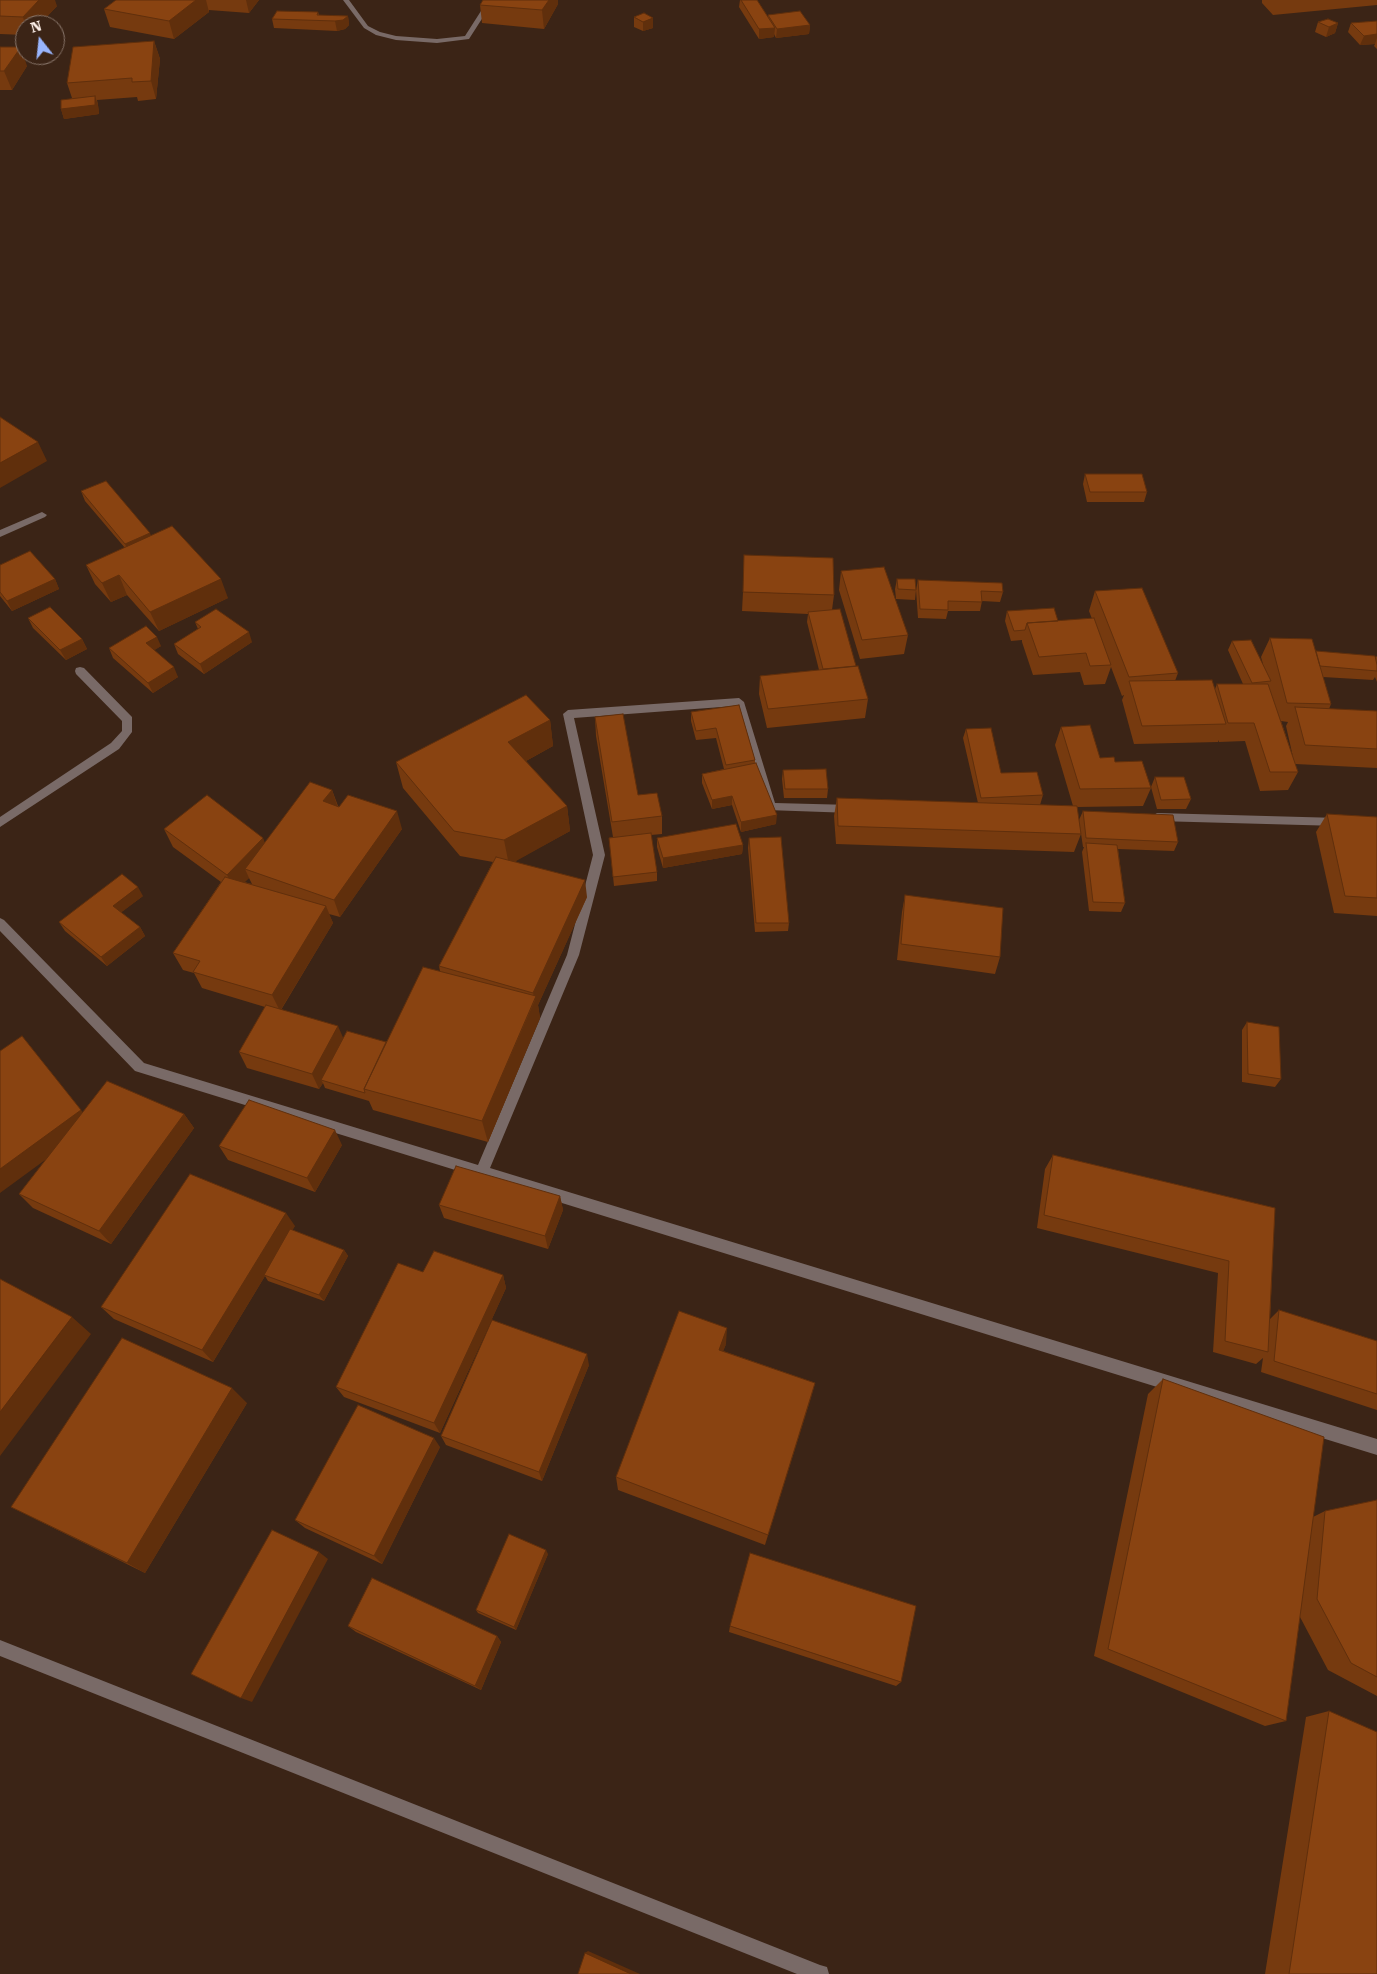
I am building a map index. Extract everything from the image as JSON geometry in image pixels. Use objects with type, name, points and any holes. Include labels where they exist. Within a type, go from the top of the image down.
[{"type":"street","points":[[346,0],[366,27],[378,34],[396,38],[437,41],[467,38],[491,0]]},
{"type":"street","points":[[0,534],[42,515]]},
{"type":"street","points":[[0,823],[115,746],[128,732],[128,720],[80,672]]},
{"type":"street","points":[[482,1172],[572,955],[599,855],[568,714],[738,702],[772,807],[861,809]]},
{"type":"street","points":[[1149,817],[1348,822]]},
{"type":"street","points":[[0,923],[140,1068],[1377,1447]]},
{"type":"street","points":[[0,1648],[820,1974]]},
{"type":"building","points":[[0,0],[39,0],[25,15],[0,16]]},
{"type":"building","points":[[116,0],[196,0],[169,21],[104,9]]},
{"type":"building","points":[[483,0],[549,0],[542,10],[480,5]]},
{"type":"building","points":[[741,0],[757,0],[775,28],[759,29]]},
{"type":"building","points":[[277,11],[318,12],[317,15],[348,16],[343,20],[335,21],[272,19]]},
{"type":"building","points":[[800,11],[810,25],[777,29],[768,15]]},
{"type":"building","points":[[644,13],[653,18],[643,22],[634,17]]},
{"type":"building","points":[[1328,19],[1338,23],[1329,27],[1318,22]]},
{"type":"building","points":[[1377,21],[1377,34],[1364,36],[1351,23]]},
{"type":"building","points":[[154,41],[151,81],[132,82],[132,78],[67,83],[73,47]]},
{"type":"building","points":[[0,47],[15,47],[15,55],[4,71],[0,71]]},
{"type":"building","points":[[95,96],[95,105],[61,109],[61,100]]},
{"type":"building","points":[[0,417],[38,442],[0,463]]},
{"type":"building","points":[[1085,474],[1142,474],[1147,492],[1090,492]]},
{"type":"building","points":[[106,481],[150,533],[125,544],[81,491]]},
{"type":"building","points":[[172,526],[221,579],[150,612],[119,575],[102,583],[86,565]]},
{"type":"building","points":[[30,551],[55,579],[7,601],[0,592],[0,565]]},
{"type":"building","points":[[744,555],[833,558],[834,595],[743,592]]},
{"type":"building","points":[[884,567],[908,635],[862,640],[841,571]]},
{"type":"building","points":[[897,579],[915,579],[916,590],[898,589]]},
{"type":"building","points":[[918,580],[1002,583],[1003,592],[981,591],[982,602],[948,601],[948,610],[920,609]]},
{"type":"building","points":[[1142,588],[1178,673],[1129,677],[1095,591]]},
{"type":"building","points":[[50,607],[82,639],[60,650],[28,618]]},
{"type":"building","points":[[1054,608],[1058,621],[1027,623],[1025,630],[1014,631],[1007,611]]},
{"type":"building","points":[[216,609],[249,632],[200,664],[174,644],[201,627],[195,622]]},
{"type":"building","points":[[840,609],[856,666],[823,669],[808,612]]},
{"type":"building","points":[[1094,618],[1111,665],[1090,666],[1086,653],[1039,657],[1027,623]]},
{"type":"building","points":[[146,626],[157,637],[146,643],[174,667],[148,683],[109,648]]},
{"type":"building","points":[[1270,638],[1312,639],[1331,704],[1287,703]]},
{"type":"building","points":[[1251,640],[1271,681],[1252,683],[1232,641]]},
{"type":"building","points":[[1316,651],[1375,656],[1377,671],[1320,666]]},
{"type":"building","points":[[858,666],[868,699],[768,709],[760,676]]},
{"type":"building","points":[[1212,680],[1226,724],[1142,726],[1129,681]]},
{"type":"building","points":[[1217,684],[1268,684],[1298,772],[1270,772],[1254,723],[1228,723]]},
{"type":"building","points":[[526,695],[550,720],[508,742],[567,806],[504,840],[454,831],[396,762]]},
{"type":"building","points":[[739,705],[755,760],[726,765],[716,728],[696,731],[691,712]]},
{"type":"building","points":[[1295,707],[1377,711],[1377,749],[1305,745]]},
{"type":"building","points":[[623,714],[638,795],[657,793],[662,816],[612,822],[595,717]]},
{"type":"building","points":[[1090,725],[1100,758],[1114,757],[1115,762],[1142,761],[1151,788],[1080,789],[1061,727]]},
{"type":"building","points":[[991,728],[1001,773],[1037,772],[1043,795],[981,798],[966,729]]},
{"type":"building","points":[[756,763],[777,815],[741,822],[732,796],[712,800],[702,774]]},
{"type":"building","points":[[826,769],[828,789],[785,789],[783,770]]},
{"type":"building","points":[[1155,777],[1184,777],[1191,799],[1161,800]]},
{"type":"building","points":[[310,782],[332,790],[323,801],[339,807],[348,795],[397,811],[334,900],[245,869]]},
{"type":"building","points":[[207,795],[263,838],[227,875],[164,829]]},
{"type":"building","points":[[837,798],[1077,806],[1081,834],[838,826]]},
{"type":"building","points":[[1083,811],[1173,815],[1178,842],[1086,838]]},
{"type":"building","points":[[1327,814],[1377,817],[1377,898],[1345,896]]},
{"type":"building","points":[[736,824],[743,845],[663,858],[657,838]]},
{"type":"building","points":[[651,833],[657,872],[613,877],[609,838]]},
{"type":"building","points":[[781,837],[789,923],[756,923],[749,838]]},
{"type":"building","points":[[1086,843],[1117,845],[1125,903],[1093,902]]},
{"type":"building","points":[[496,857],[585,880],[533,993],[439,966]]},
{"type":"building","points":[[122,874],[138,887],[113,906],[140,927],[101,957],[59,922]]},
{"type":"building","points":[[225,877],[326,906],[272,995],[193,972],[200,961],[173,953]]},
{"type":"building","points":[[905,895],[1003,908],[1000,957],[901,944]]},
{"type":"building","points":[[423,967],[536,996],[482,1121],[364,1089]]},
{"type":"building","points":[[266,1005],[338,1026],[312,1074],[239,1052]]},
{"type":"building","points":[[1247,1022],[1279,1027],[1281,1079],[1248,1074]]},
{"type":"building","points":[[347,1031],[386,1042],[364,1089],[365,1093],[321,1080]]},
{"type":"building","points":[[22,1036],[81,1110],[0,1169],[0,1051]]},
{"type":"building","points":[[107,1081],[184,1114],[99,1231],[19,1194]]},
{"type":"building","points":[[249,1100],[335,1130],[307,1178],[219,1146]]},
{"type":"building","points":[[1053,1155],[1275,1208],[1268,1352],[1225,1341],[1229,1261],[1044,1215]]},
{"type":"building","points":[[456,1166],[560,1196],[545,1236],[439,1205]]},
{"type":"building","points":[[190,1174],[286,1213],[202,1350],[101,1307]]},
{"type":"building","points":[[290,1229],[344,1250],[319,1295],[264,1275]]},
{"type":"building","points":[[434,1251],[503,1275],[434,1423],[336,1387],[398,1263],[423,1272]]},
{"type":"building","points":[[0,1279],[72,1317],[0,1412]]},
{"type":"building","points":[[1279,1310],[1377,1341],[1377,1394],[1274,1361]]},
{"type":"building","points":[[679,1311],[727,1328],[719,1350],[815,1383],[768,1535],[616,1477]]},
{"type":"building","points":[[492,1320],[587,1354],[539,1472],[441,1436]]},
{"type":"building","points":[[122,1338],[232,1388],[127,1563],[11,1507]]},
{"type":"building","points":[[1163,1379],[1324,1437],[1286,1721],[1108,1649]]},
{"type":"building","points":[[358,1405],[434,1438],[374,1556],[295,1520]]},
{"type":"building","points":[[1377,1500],[1377,1677],[1351,1663],[1317,1599],[1325,1511]]},
{"type":"building","points":[[272,1530],[319,1552],[241,1698],[191,1674]]},
{"type":"building","points":[[509,1534],[546,1550],[514,1627],[476,1610]]},
{"type":"building","points":[[750,1553],[916,1606],[901,1682],[730,1626]]},
{"type":"building","points":[[372,1578],[497,1636],[475,1686],[348,1626]]},
{"type":"building","points":[[1329,1711],[1377,1732],[1377,1974],[1289,1974]]},
{"type":"building","points":[[585,1953],[631,1974],[578,1974]]}]
